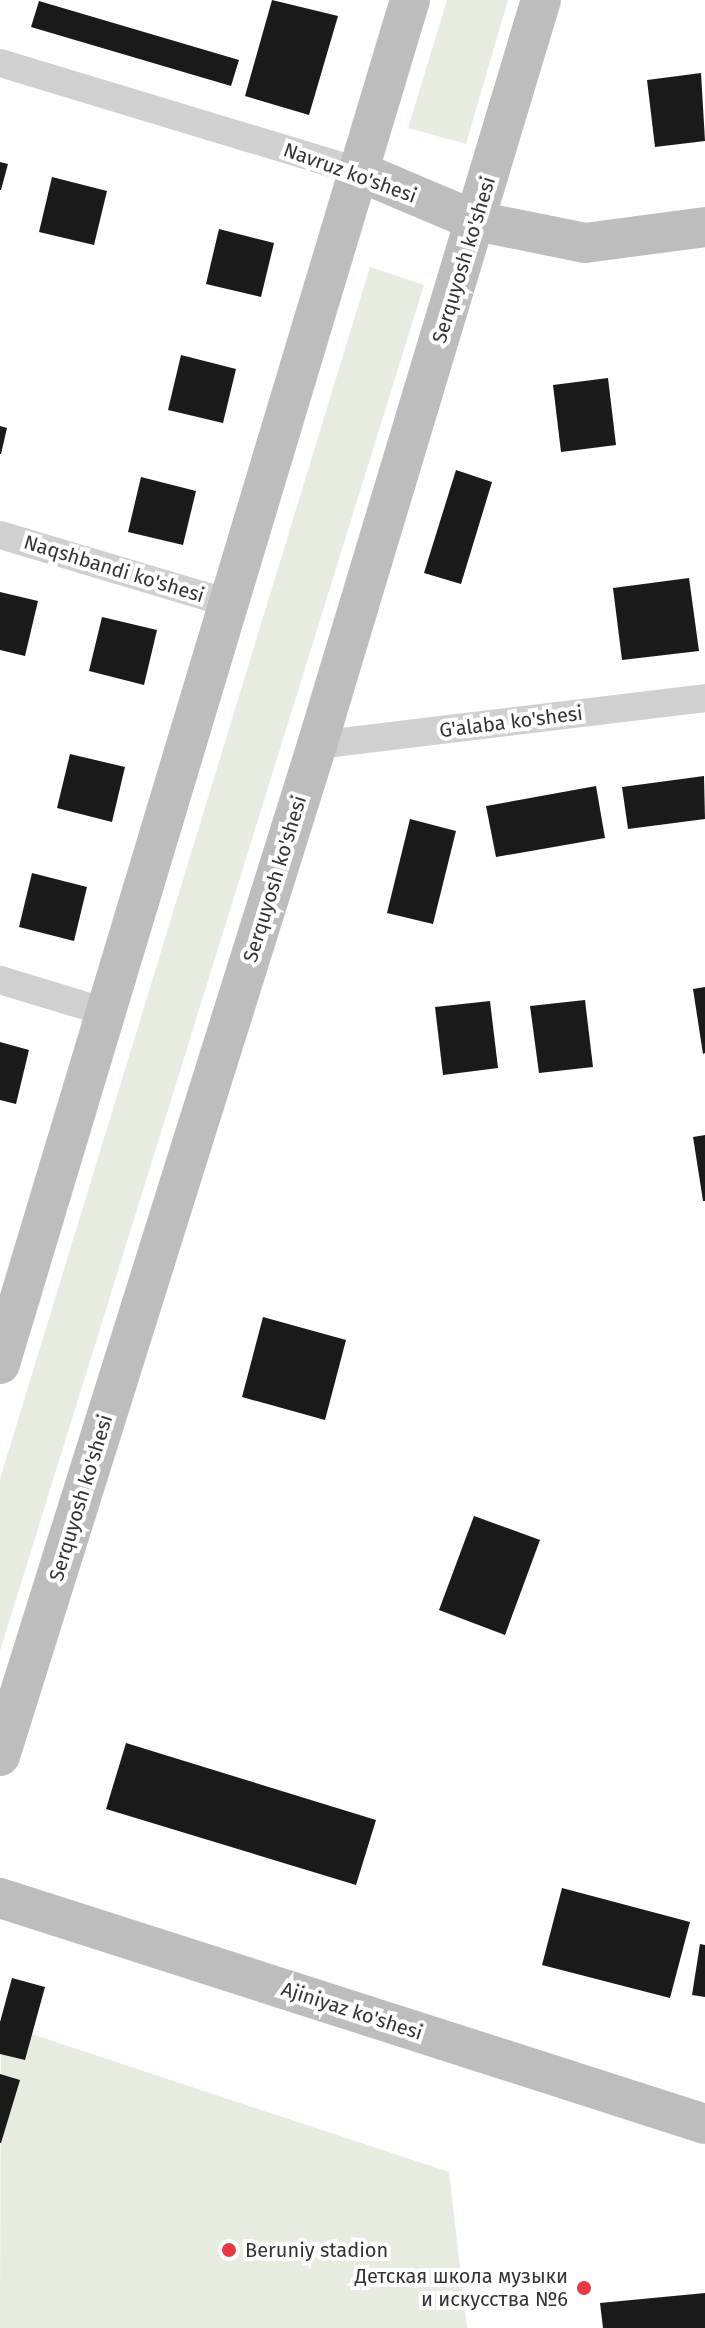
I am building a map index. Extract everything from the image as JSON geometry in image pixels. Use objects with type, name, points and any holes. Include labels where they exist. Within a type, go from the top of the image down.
[{"type":"street","points":[[0,1364],[410,0]]},
{"type":"street","name":"Serquyosh ko'shesi","points":[[0,1756],[317,745],[541,0]]},
{"type":"street","name":"Navruz ko'shesi","points":[[0,63],[358,171],[476,221],[585,243],[705,227]]},
{"type":"street","name":"Naqshbandi ko'shesi","points":[[0,535],[228,603]]},
{"type":"street","name":"G'alaba ko'shesi","points":[[317,745],[705,698]]},
{"type":"street","points":[[0,980],[105,1012]]},
{"type":"street","name":"Ajiniyaz ko'shesi","points":[[0,1898],[705,2124]]},
{"type":"shaded area","points":[[447,0],[508,0],[466,144],[408,128]]},
{"type":"shaded area","points":[[370,267],[424,285],[0,1651],[0,1479]]},
{"type":"shaded area","name":"Beruniy stadion","points":[[1,2024],[449,2172],[467,2328],[0,2328]]},
{"type":"building","points":[[272,0],[338,16],[309,115],[245,96]]},
{"type":"building","points":[[39,1],[239,60],[231,86],[31,27]]},
{"type":"building","points":[[701,73],[705,141],[655,147],[647,80]]},
{"type":"building","points":[[0,162],[8,164],[1,190],[0,190]]},
{"type":"building","points":[[52,177],[107,191],[94,245],[39,232]]},
{"type":"building","points":[[219,229],[274,243],[261,297],[206,284]]},
{"type":"building","points":[[181,355],[236,369],[223,423],[168,410]]},
{"type":"building","points":[[608,378],[616,445],[561,452],[553,385]]},
{"type":"building","points":[[0,426],[7,428],[1,454],[0,454]]},
{"type":"building","points":[[456,470],[492,482],[461,584],[424,573]]},
{"type":"building","points":[[141,477],[196,491],[183,545],[128,532]]},
{"type":"building","points":[[689,578],[699,651],[622,660],[613,588]]},
{"type":"building","points":[[0,592],[38,601],[25,656],[0,650]]},
{"type":"building","points":[[102,617],[157,630],[144,685],[89,671]]},
{"type":"building","points":[[70,754],[125,767],[112,822],[57,808]]},
{"type":"building","points":[[704,776],[705,819],[628,829],[622,787]]},
{"type":"building","points":[[596,786],[605,838],[496,857],[486,806]]},
{"type":"building","points":[[410,819],[456,831],[433,924],[387,913]]},
{"type":"building","points":[[32,873],[87,887],[74,941],[19,927]]},
{"type":"building","points":[[705,987],[705,1053],[703,1054],[693,989]]},
{"type":"building","points":[[585,1000],[593,1067],[539,1073],[530,1006]]},
{"type":"building","points":[[490,1001],[498,1068],[443,1075],[435,1007]]},
{"type":"building","points":[[0,1042],[29,1050],[16,1104],[0,1100]]},
{"type":"building","points":[[705,1135],[705,1201],[703,1201],[693,1137]]},
{"type":"building","points":[[263,1317],[346,1340],[325,1420],[242,1397]]},
{"type":"building","points":[[474,1516],[540,1540],[505,1635],[439,1610]]},
{"type":"building","points":[[126,1743],[376,1820],[356,1885],[106,1809]]},
{"type":"building","points":[[562,1888],[690,1922],[670,1998],[542,1965]]},
{"type":"building","points":[[700,1944],[705,1945],[705,1997],[692,1995]]},
{"type":"building","points":[[12,1978],[45,1987],[25,2060],[0,2054],[0,2022]]},
{"type":"building","points":[[0,2074],[20,2080],[1,2143],[0,2143]]},
{"type":"building","points":[[705,2293],[705,2328],[603,2328],[600,2303]]},
{"type":"place","name":"Beruniy stadion","points":[[229,2250]]},
{"type":"place","name":"Детская школа музыки и искусства №6","points":[[584,2288]]}]
